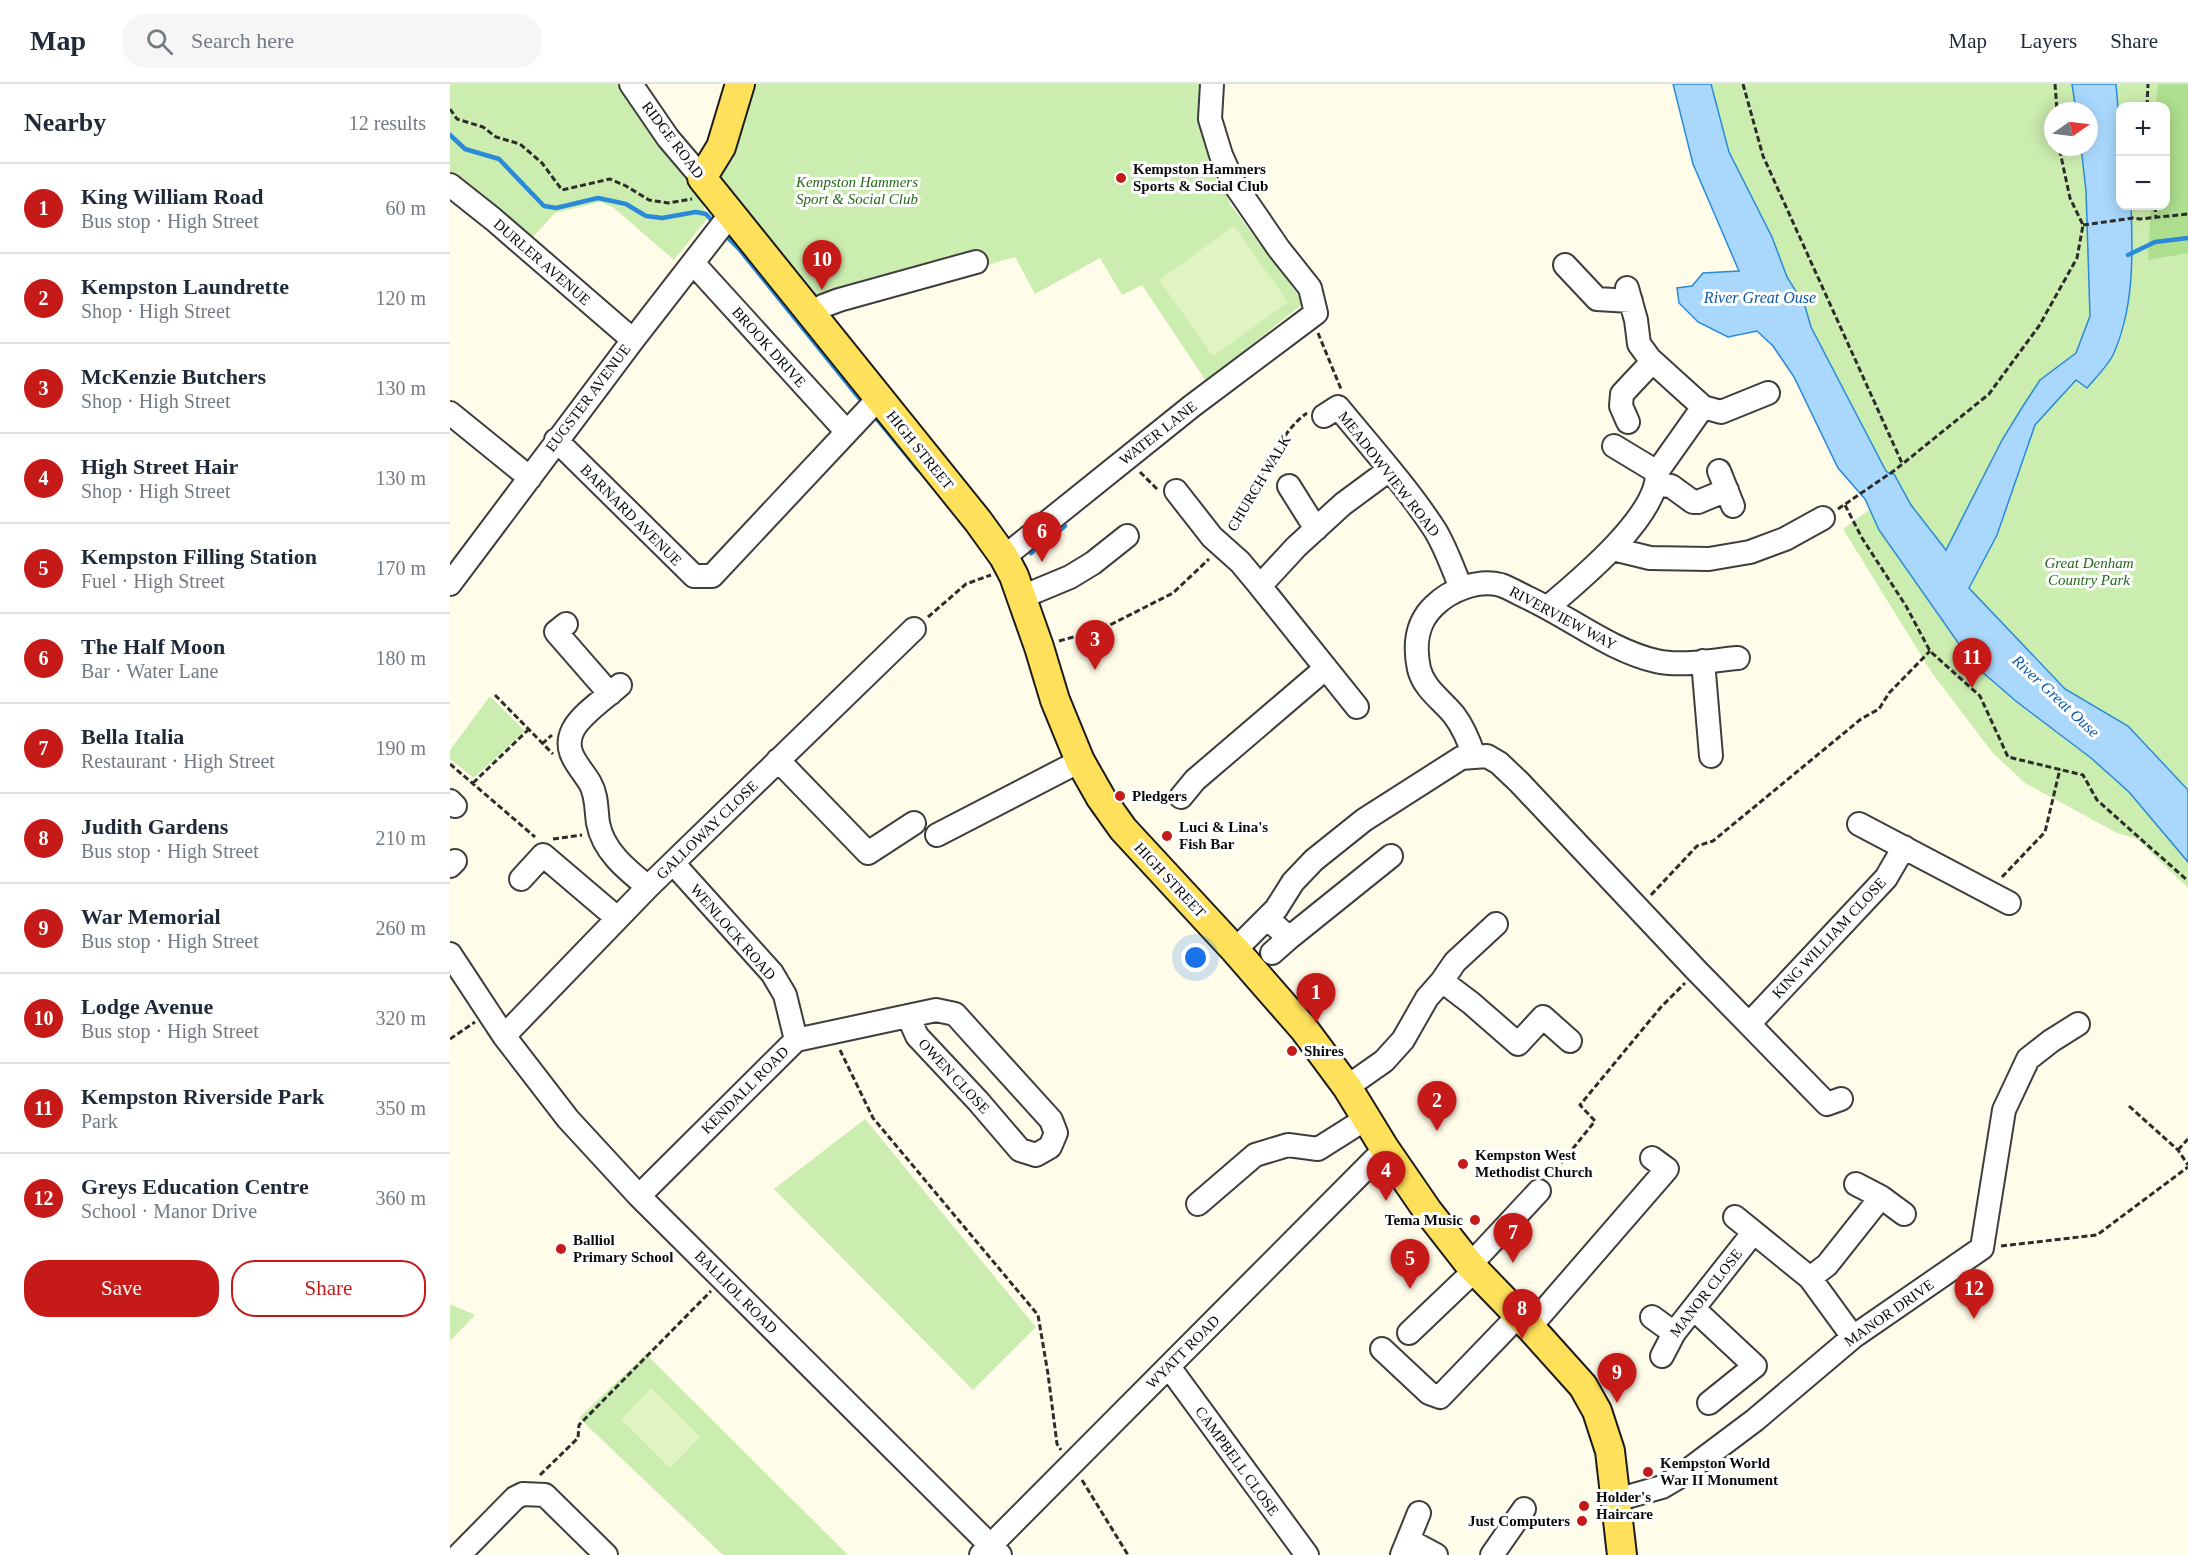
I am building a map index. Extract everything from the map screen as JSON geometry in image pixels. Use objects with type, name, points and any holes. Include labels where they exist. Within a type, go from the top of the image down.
[{"type":"main road","points":[[717,210],[721,147],[740,84]]},
{"type":"main road","name":"HIGH STREET","points":[[717,210],[812,317],[872,406],[978,521],[1013,577],[1039,647],[1055,700],[1080,761],[1101,798],[1123,829],[1235,950],[1304,1029],[1347,1087],[1385,1149],[1427,1210],[1472,1268],[1583,1386],[1597,1411],[1610,1451],[1622,1555]]},
{"type":"street","name":"RIDGE ROAD","points":[[631,84],[717,210]]},
{"type":"street","points":[[1212,84],[1210,119],[1221,155],[1233,182],[1279,249],[1310,288],[1316,313]]},
{"type":"street","name":"DURLER AVENUE","points":[[450,185],[633,339]]},
{"type":"street","name":"EUGSTER AVENUE","points":[[450,584],[556,440],[693,263],[717,210]]},
{"type":"street","points":[[812,317],[823,306],[839,300],[976,262]]},
{"type":"street","name":"BROOK DRIVE","points":[[693,263],[846,431]]},
{"type":"street","points":[[1565,265],[1597,299],[1629,294],[1642,350],[1652,362],[1703,407],[1721,412],[1768,393]]},
{"type":"street","name":"WATER LANE","points":[[1013,577],[1192,406],[1316,313]]},
{"type":"street","points":[[1628,422],[1621,406],[1622,394],[1652,362]]},
{"type":"street","points":[[846,431],[872,406]]},
{"type":"street","name":"MEADOWVIEW ROAD","points":[[1320,411],[1338,406],[1389,470],[1435,530],[1447,552],[1461,588]]},
{"type":"street","points":[[1548,607],[1629,532],[1657,478],[1703,407]]},
{"type":"street","points":[[450,413],[530,478]]},
{"type":"street","name":"BARNARD AVENUE","points":[[556,440],[694,576],[712,576],[846,431]]},
{"type":"street","points":[[1614,446],[1693,502],[1698,502],[1726,489]]},
{"type":"street","points":[[1260,586],[1343,504],[1389,470]]},
{"type":"street","points":[[1289,486],[1316,529]]},
{"type":"street","points":[[1176,491],[1212,537],[1240,562],[1357,707]]},
{"type":"street","points":[[1613,549],[1650,558],[1709,559],[1750,552],[1777,542],[1823,518]]},
{"type":"street","points":[[1013,577],[1070,577],[1093,563],[1127,536]]},
{"type":"street","name":"RIVERVIEW WAY","points":[[1474,756],[1467,734],[1453,714],[1433,694],[1420,672],[1416,652],[1417,632],[1425,614],[1440,600],[1461,588],[1481,584],[1500,585],[1548,607],[1627,652],[1658,662],[1683,663],[1738,658]]},
{"type":"street","points":[[566,624],[556,632],[615,690],[573,729],[570,742],[572,759],[590,783],[596,797],[600,832],[610,850],[624,867],[648,887]]},
{"type":"street","name":"GALLOWAY CLOSE","points":[[504,1036],[648,887],[914,628]]},
{"type":"street","points":[[1703,661],[1711,756]]},
{"type":"street","points":[[1181,797],[1195,780],[1326,668]]},
{"type":"street","points":[[1235,950],[1276,909],[1293,882],[1314,860],[1364,820],[1461,758],[1487,756],[1499,763],[1827,1104],[1841,1099]]},
{"type":"street","points":[[778,760],[868,853],[914,823]]},
{"type":"street","points":[[937,835],[957,815],[1080,761]]},
{"type":"street","points":[[1874,824],[1904,847],[1985,898],[2009,903]]},
{"type":"street","name":"KING WILLIAM CLOSE","points":[[1749,1024],[1886,878],[1904,847]]},
{"type":"street","points":[[521,879],[543,855],[617,918]]},
{"type":"street","points":[[1267,918],[1280,945],[1391,856]]},
{"type":"street","name":"WENLOCK ROAD","points":[[673,863],[772,973],[785,995],[796,1040]]},
{"type":"street","points":[[1347,1087],[1384,1061],[1403,1040],[1427,998],[1455,962],[1496,924]]},
{"type":"street","name":"BALLIOL ROAD","points":[[450,954],[504,1036],[568,1119],[639,1196],[990,1552]]},
{"type":"street","points":[[1442,981],[1472,1003],[1518,1044],[1543,1017],[1570,1041]]},
{"type":"street","name":"OWEN CLOSE","points":[[936,1010],[955,1014],[1052,1120],[1056,1133],[1050,1147],[1036,1155],[1020,1150],[917,1036],[908,1016],[936,1010]]},
{"type":"street","name":"KENDALL ROAD","points":[[639,1196],[796,1040],[908,1016]]},
{"type":"street","points":[[1982,1248],[2004,1110],[2028,1059],[2078,1024]]},
{"type":"street","points":[[1198,1204],[1255,1155],[1281,1142],[1318,1149],[1366,1118]]},
{"type":"street","name":"WYATT ROAD","points":[[990,1552],[1073,1464],[1385,1149]]},
{"type":"street","points":[[1382,1349],[1429,1393],[1440,1396],[1524,1321],[1599,1231],[1667,1169],[1652,1158]]},
{"type":"street","points":[[1856,1184],[1881,1197],[1904,1214]]},
{"type":"street","points":[[1409,1333],[1472,1268],[1539,1191]]},
{"type":"street","points":[[1810,1278],[1827,1265],[1881,1197]]},
{"type":"street","points":[[1735,1217],[1810,1278],[1853,1337]]},
{"type":"street","name":"MANOR CLOSE","points":[[1662,1356],[1674,1333],[1753,1233]]},
{"type":"street","name":"MANOR DRIVE","points":[[1616,1500],[1662,1487],[1679,1477],[1755,1420],[1853,1337],[1982,1248]]},
{"type":"street","points":[[1694,1310],[1755,1366],[1709,1403]]},
{"type":"street","points":[[1652,1317],[1674,1333]]},
{"type":"street","name":"CAMPBELL CLOSE","points":[[1169,1367],[1307,1555]]},
{"type":"street","points":[[459,1555],[515,1498],[523,1494],[545,1495],[606,1555]]},
{"type":"street","points":[[1492,1555],[1524,1509]]},
{"type":"street","points":[[1419,1513],[1405,1548],[1436,1555]]},
{"type":"path","points":[[1743,84],[1763,156],[1903,464]]},
{"type":"path","points":[[2055,84],[2056,102]]},
{"type":"path","points":[[2147,102],[2148,84]]},
{"type":"path","points":[[450,109],[458,119],[483,127],[496,137],[520,144],[542,164],[562,190],[610,179],[649,200],[717,210]]},
{"type":"path","points":[[2061,156],[2070,198],[2083,225],[2077,258],[2039,326],[1989,394],[1903,464],[1845,505],[1906,606],[1930,651],[1980,696],[2008,757],[2083,775],[2097,800],[2188,882]]},
{"type":"path","points":[[2156,210],[2157,218]]},
{"type":"path","points":[[2083,225],[2188,214]]},
{"type":"path","points":[[1316,313],[1319,338],[1341,388],[1332,394]]},
{"type":"path","name":"CHURCH WALK","points":[[1039,647],[1102,629],[1173,593],[1211,557],[1233,528],[1278,448],[1298,418],[1320,411]]},
{"type":"path","points":[[914,628],[966,584],[993,574],[1013,577]]},
{"type":"path","points":[[1639,908],[1697,846],[1713,841],[1861,718],[1879,708],[1889,693],[1930,651]]},
{"type":"path","points":[[495,695],[565,766],[572,759]]},
{"type":"path","points":[[473,783],[528,730]]},
{"type":"path","points":[[450,764],[537,838]]},
{"type":"path","points":[[1985,898],[2045,832],[2060,769]]},
{"type":"path","points":[[546,839],[600,832]]},
{"type":"path","points":[[1539,1191],[1594,1121],[1580,1104],[1661,1007],[1697,971]]},
{"type":"path","points":[[450,1039],[488,1012]]},
{"type":"path","points":[[832,1032],[873,1118],[1038,1315],[1057,1444],[1073,1464],[1128,1555]]},
{"type":"path","points":[[1982,1248],[2097,1235],[2188,1166],[2178,1150],[2129,1106]]},
{"type":"path","points":[[2178,1150],[2188,1139]]},
{"type":"path","points":[[534,1494],[534,1481],[578,1438],[579,1425],[723,1280]]},
{"type":"green space","points":[[450,84],[617,84],[701,197],[707,219],[674,260],[614,208],[600,202],[555,213],[529,241],[450,182]]},
{"type":"green space","name":"Kempston Hammers Sport & Social Club","points":[[746,84],[1207,84],[1205,121],[1230,204],[1304,303],[1206,381],[1142,285],[1122,295],[1100,258],[1035,294],[1015,257],[844,307],[823,319],[720,180]]},
{"type":"green space","points":[[1711,84],[2072,84],[2075,102],[2044,102],[2044,156],[2082,156],[2086,191],[2090,315],[2076,353],[2040,380],[1946,550],[1911,505],[1894,474],[1886,471],[1811,327],[1805,306],[1787,277],[1772,237],[1729,152]]},
{"type":"green space","name":"Great Denham Country Park","points":[[2116,84],[2188,84],[2188,790],[2128,726],[2065,689],[1969,588],[1997,535],[2035,425],[2076,380],[2087,388],[2111,359],[2119,344],[2128,306],[2130,285],[2131,210],[2170,210],[2170,102],[2118,102]]},
{"type":"green space","points":[[2158,84],[2188,84],[2188,253],[2148,260],[2151,210],[2170,210],[2170,102],[2156,102]]},
{"type":"green space","points":[[1234,226],[1288,302],[1213,356],[1159,280]]},
{"type":"green space","points":[[1869,510],[1879,530],[1973,664],[2017,702],[2091,758],[2129,792],[2188,862],[2188,888],[2137,839],[2117,833],[2025,783],[1992,752],[1932,673],[1843,529]]},
{"type":"green space","points":[[490,696],[525,731],[474,778],[450,759],[450,750]]},
{"type":"green space","points":[[865,1119],[1036,1327],[973,1390],[774,1189]]},
{"type":"green space","points":[[450,1304],[475,1315],[450,1341]]},
{"type":"green space","points":[[646,1354],[848,1555],[723,1555],[579,1418]]},
{"type":"green space","points":[[651,1388],[700,1437],[670,1468],[621,1419]]},
{"type":"water","name":"River Great Ouse","points":[[1673,84],[1711,84],[1729,152],[1772,237],[1787,277],[1805,306],[1811,327],[1886,471],[1894,474],[1911,505],[1946,550],[2002,440],[2040,380],[2076,353],[2090,316],[2086,191],[2082,156],[2098,156],[2098,102],[2075,102],[2072,84],[2116,84],[2116,210],[2131,210],[2132,244],[2131,282],[2120,337],[2113,355],[2087,388],[2076,380],[2035,425],[1997,535],[1969,588],[2065,689],[2128,726],[2188,790],[2188,862],[2129,792],[2091,758],[2017,702],[1973,664],[1879,530],[1865,499],[1838,468],[1794,377],[1773,346],[1757,331],[1728,337],[1698,322],[1679,303],[1677,288],[1692,286],[1703,273],[1739,271],[1693,164]]},
{"type":"waterway","points":[[450,135],[465,149],[499,159],[544,206],[556,208],[598,198],[626,204],[646,216],[662,218],[696,212],[706,214],[715,224]]},
{"type":"waterway","points":[[723,233],[740,250],[864,404]]},
{"type":"waterway","points":[[2128,255],[2155,242],[2188,238]]},
{"type":"waterway","points":[[872,413],[918,469]]},
{"type":"waterway","points":[[1031,553],[1065,526]]},
{"type":"place","name":"Kempston Hammers Sports & Social Club","points":[[1121,178]]},
{"type":"place","name":"Lodge Avenue","points":[[822,290]]},
{"type":"place","name":"The Half Moon","points":[[1042,562]]},
{"type":"place","name":"McKenzie Butchers","points":[[1095,670]]},
{"type":"place","name":"Kempston Riverside Park","points":[[1972,688]]},
{"type":"place","name":"Pledgers","points":[[1120,796]]},
{"type":"place","name":"Luci & Lina's Fish Bar","points":[[1167,836]]},
{"type":"place","name":"King William Road","points":[[1316,1023]]},
{"type":"place","name":"Shires","points":[[1292,1051]]},
{"type":"place","name":"Kempston Laundrette","points":[[1437,1131]]},
{"type":"place","name":"Kempston West Methodist Church","points":[[1463,1164]]},
{"type":"place","name":"High Street Hair","points":[[1386,1201]]},
{"type":"place","name":"Tema Music","points":[[1475,1220]]},
{"type":"place","name":"Balliol Primary School","points":[[561,1249]]},
{"type":"place","name":"Bella Italia","points":[[1513,1263]]},
{"type":"place","name":"Kempston Filling Station","points":[[1410,1289]]},
{"type":"place","name":"Greys Education Centre","points":[[1974,1319]]},
{"type":"place","name":"Judith Gardens","points":[[1522,1339]]},
{"type":"place","name":"War Memorial","points":[[1617,1403]]},
{"type":"place","name":"Kempston World War II Monument","points":[[1648,1472]]},
{"type":"place","name":"Holder's Haircare","points":[[1584,1506]]},
{"type":"place","name":"Just Computers","points":[[1582,1521]]}]
